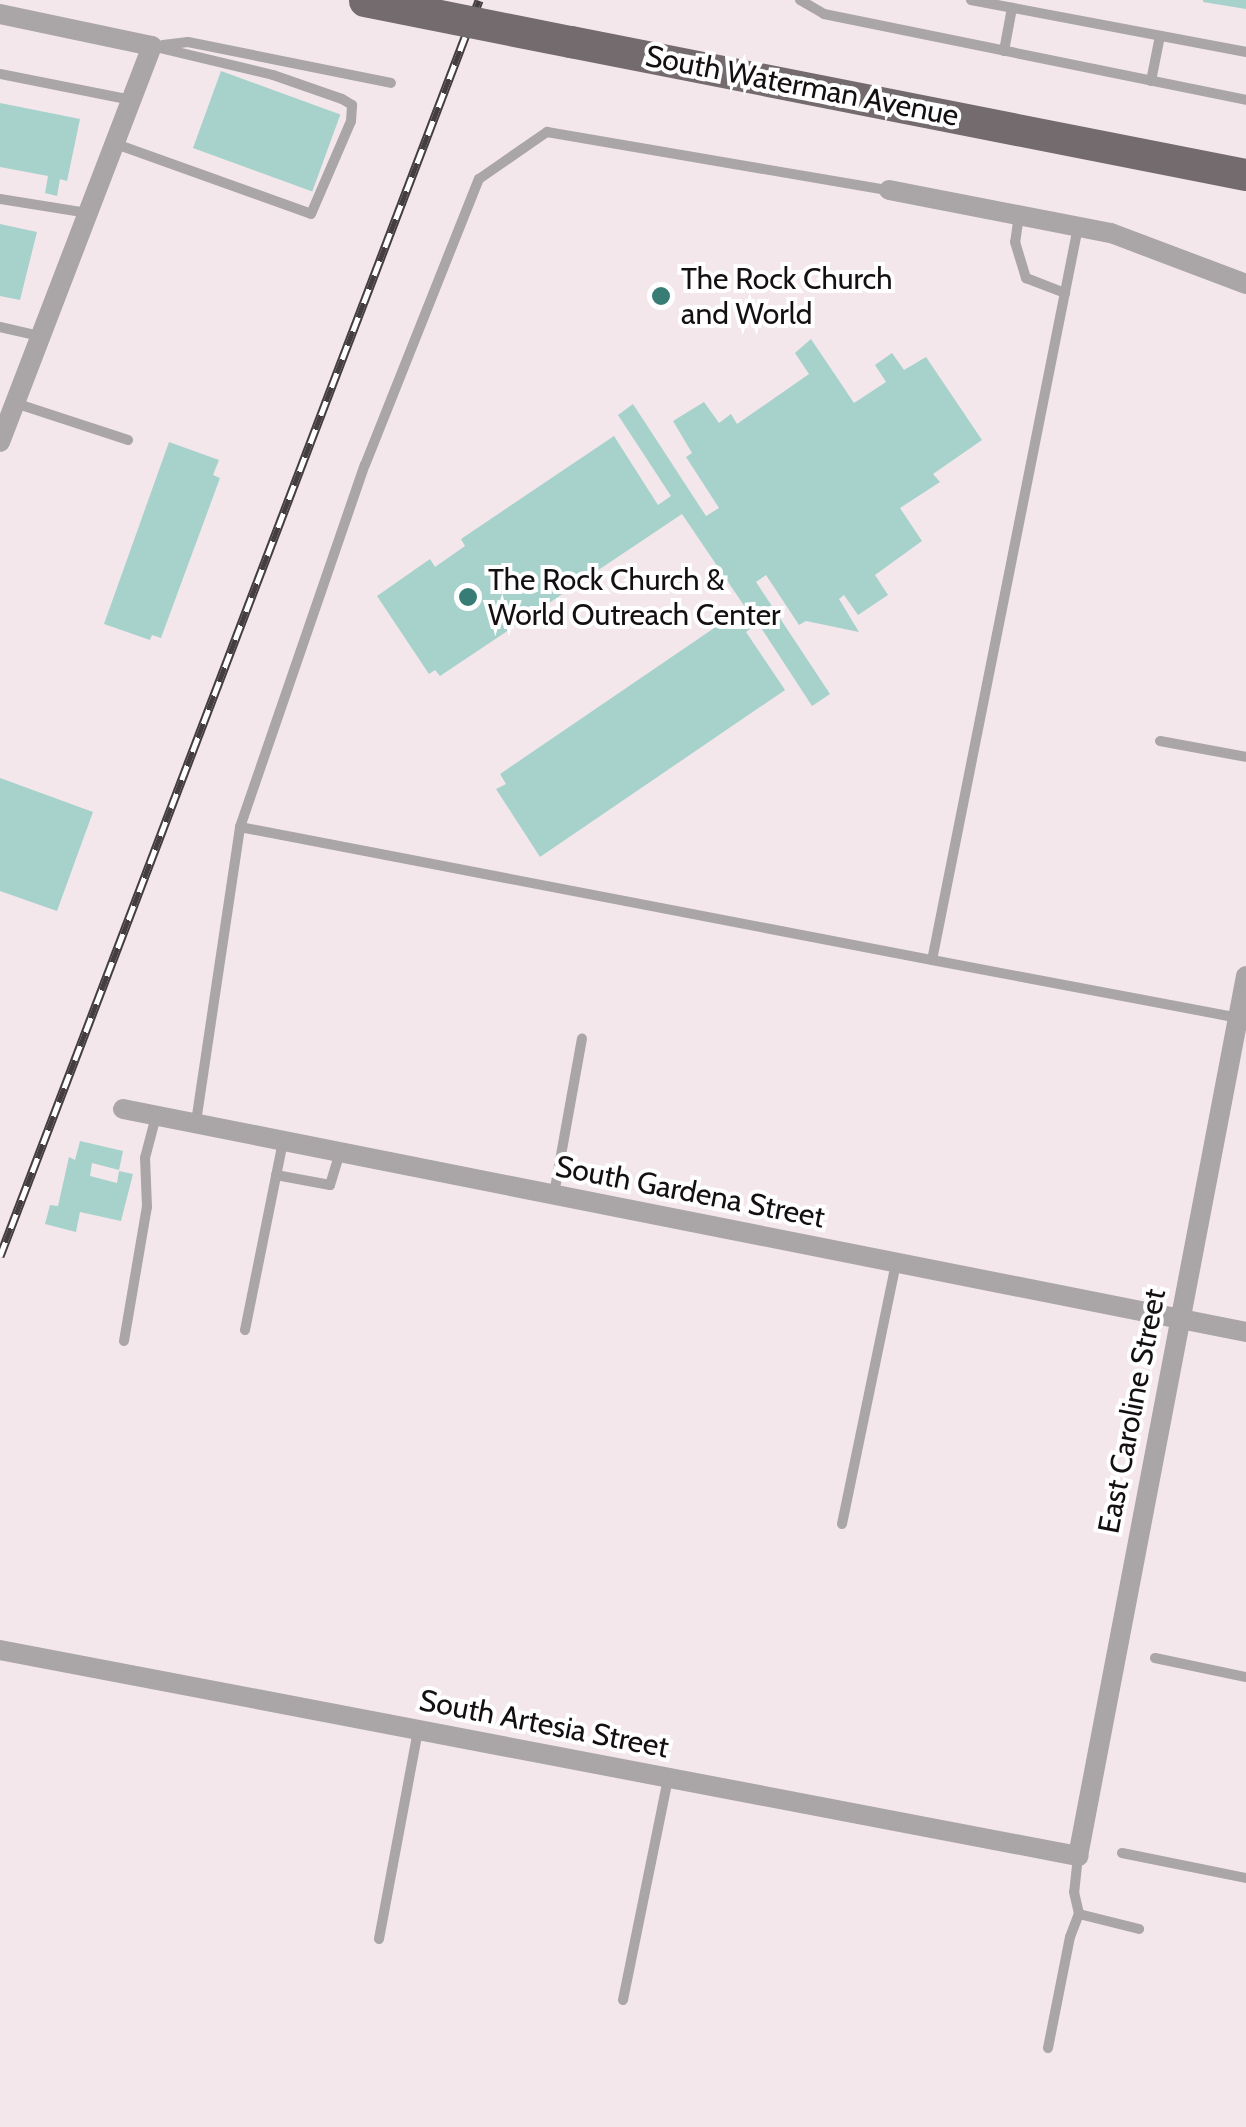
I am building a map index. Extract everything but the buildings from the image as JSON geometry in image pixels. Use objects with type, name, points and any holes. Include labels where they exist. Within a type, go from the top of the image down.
[{"type":"main road","name":"South Waterman Avenue","points":[[360,1],[1246,174]]},
{"type":"street","points":[[0,14],[152,46],[41,336],[11,395],[0,442]]},
{"type":"street","points":[[889,190],[1110,233],[1246,284]]},
{"type":"street","name":"East Caroline Street","points":[[1078,1856],[1180,1320],[1239,1052],[1238,1018],[1246,976]]},
{"type":"street","name":"South Gardena Street","points":[[123,1109],[1246,1332]]},
{"type":"street","name":"South Artesia Street","points":[[0,1650],[1078,1856]]},
{"type":"lane","points":[[800,0],[824,14],[1246,100]]},
{"type":"lane","points":[[971,0],[1246,52]]},
{"type":"lane","points":[[1004,51],[1012,8]]},
{"type":"lane","points":[[1151,81],[1160,36]]},
{"type":"lane","points":[[152,46],[188,42],[390,84]]},
{"type":"lane","points":[[116,144],[311,214],[351,121],[352,106],[342,99],[273,74],[152,46]]},
{"type":"lane","points":[[0,74],[132,100]]},
{"type":"lane","points":[[196,1124],[240,827],[365,465],[479,180],[546,132],[889,190]]},
{"type":"lane","points":[[0,199],[88,214]]},
{"type":"lane","points":[[1019,215],[1015,242],[1026,278],[1064,293]]},
{"type":"lane","points":[[932,960],[1078,227]]},
{"type":"lane","points":[[0,327],[41,336]]},
{"type":"lane","points":[[11,395],[128,440]]},
{"type":"lane","points":[[1160,740],[1246,757]]},
{"type":"lane","points":[[240,827],[1238,1018]]},
{"type":"lane","points":[[553,1196],[582,1038]]},
{"type":"lane","points":[[124,1341],[146,1207],[145,1158],[156,1116]]},
{"type":"lane","points":[[245,1330],[283,1142]]},
{"type":"lane","points":[[276,1175],[330,1185],[340,1153]]},
{"type":"lane","points":[[842,1524],[896,1263]]},
{"type":"lane","points":[[1155,1658],[1246,1677]]},
{"type":"lane","points":[[379,1940],[418,1730]]},
{"type":"lane","points":[[624,2000],[668,1778]]},
{"type":"lane","points":[[1122,1853],[1246,1878]]},
{"type":"lane","points":[[1048,2048],[1070,1937],[1079,1914],[1074,1892],[1078,1856]]},
{"type":"lane","points":[[1079,1914],[1139,1928]]},
{"type":"railway","points":[[0,1256],[479,0]]},
{"type":"place","name":"The Rock Church and World","points":[[661,296]]},
{"type":"place","name":"The Rock Church & World Outreach Center","points":[[468,597]]}]
